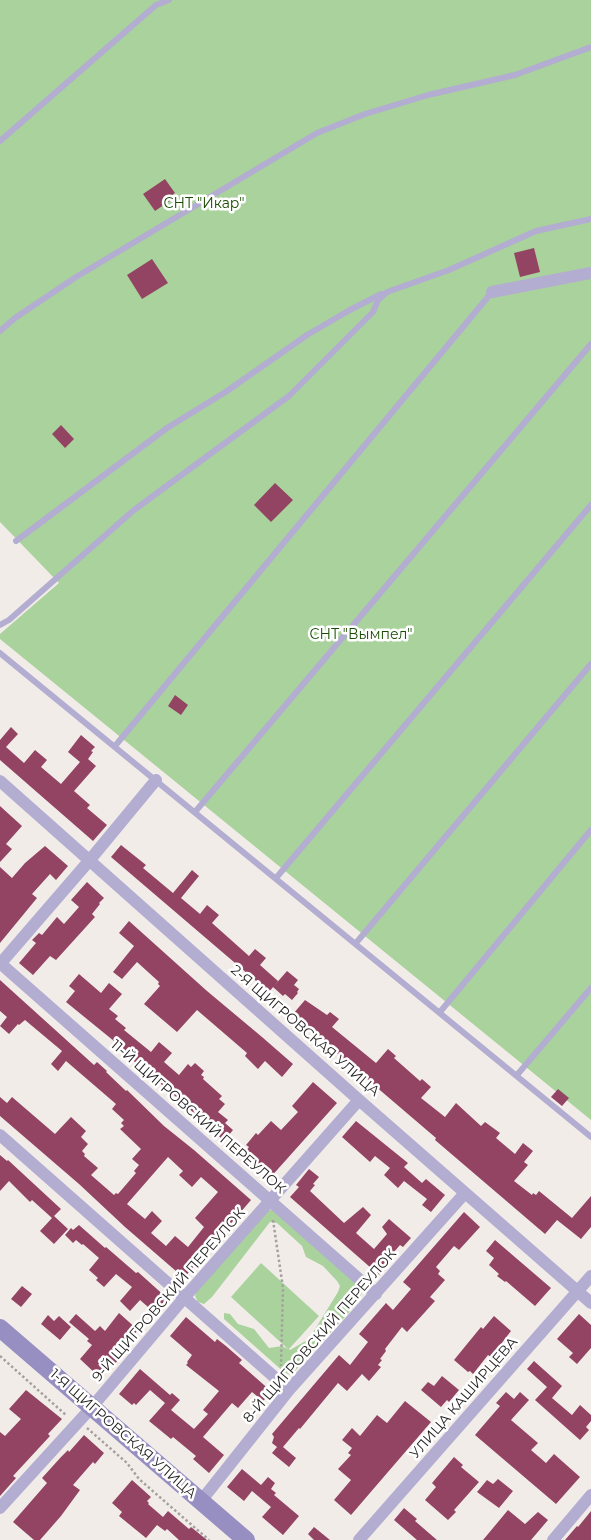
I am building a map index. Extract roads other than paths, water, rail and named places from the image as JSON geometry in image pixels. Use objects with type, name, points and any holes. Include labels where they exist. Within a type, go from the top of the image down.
[{"type":"street","points":[[492,292],[591,273]]},
{"type":"street","points":[[0,964],[156,780]]},
{"type":"street","name":"2-Я ЩИГРОВСКАЯ УЛИЦА","points":[[0,781],[591,1303]]},
{"type":"street","name":"11-Й ЩИГРОВСКИЙ ПЕРЕУЛОК","points":[[0,964],[376,1294]]},
{"type":"street","name":"9-Й ЩИГРОВСКИЙ ПЕРЕУЛОК","points":[[0,1508],[78,1423],[184,1298],[359,1100]]},
{"type":"street","points":[[0,1135],[285,1386]]},
{"type":"street","name":"8-Й ЩИГРОВСКИЙ ПЕРЕУЛОК","points":[[201,1501],[285,1386],[376,1294],[465,1193]]},
{"type":"street","name":"УЛИЦА КАШИРЦЕВА","points":[[359,1540],[591,1276]]},
{"type":"street","name":"1-Я ЩИГРОВСКАЯ УЛИЦА","points":[[0,1328],[246,1540]]},
{"type":"street","points":[[553,1540],[591,1495]]},
{"type":"lane","points":[[0,140],[156,5],[169,0]]},
{"type":"lane","points":[[0,331],[15,318],[76,277],[317,133],[365,114],[428,94],[514,75],[591,47]]},
{"type":"lane","points":[[16,540],[167,428],[227,391],[307,335],[348,312],[386,292],[449,270],[536,231],[591,219]]},
{"type":"lane","points":[[0,625],[9,620],[134,510],[289,396],[373,312],[378,300],[386,292]]},
{"type":"lane","points":[[115,746],[492,292]]},
{"type":"lane","points":[[196,812],[591,344]]},
{"type":"lane","points":[[276,878],[591,505]]},
{"type":"lane","points":[[0,653],[591,1137]]},
{"type":"lane","points":[[356,943],[591,664]]},
{"type":"lane","points":[[440,1012],[591,830]]},
{"type":"lane","points":[[517,1075],[591,988]]},
{"type":"park label","name":"СНТ \"Икар\"","points":[[204,204]]},
{"type":"park label","name":"СНТ \"Вымпел\"","points":[[361,635]]}]
